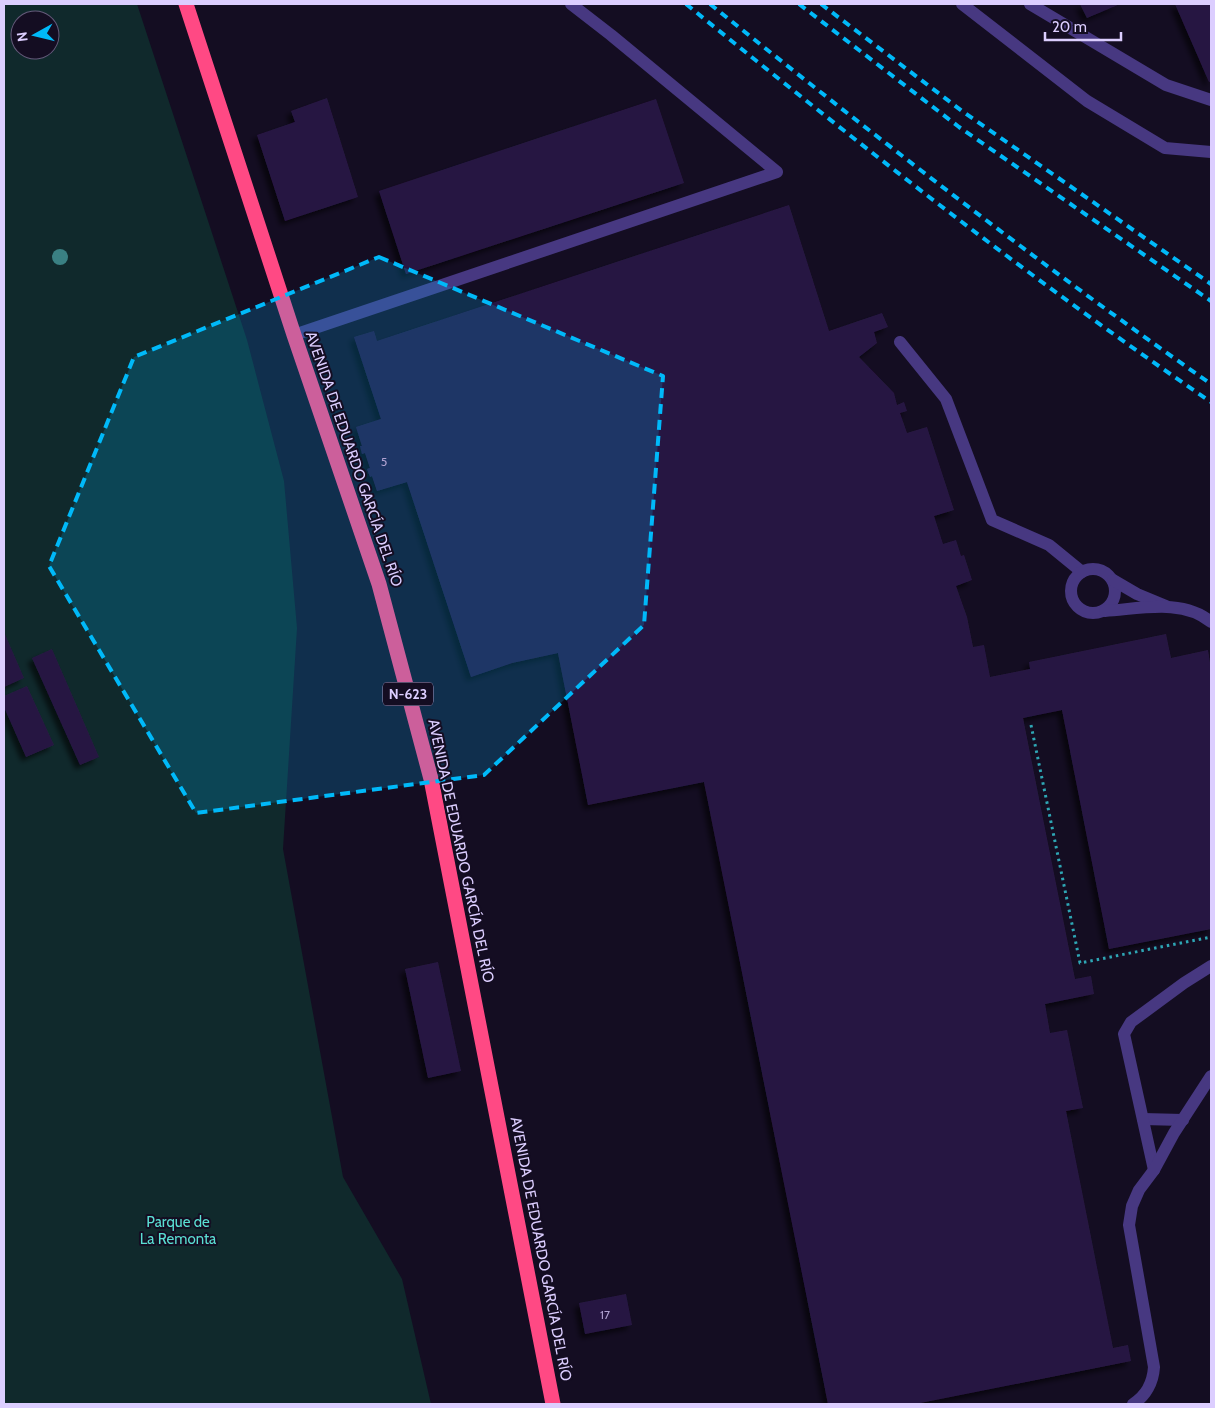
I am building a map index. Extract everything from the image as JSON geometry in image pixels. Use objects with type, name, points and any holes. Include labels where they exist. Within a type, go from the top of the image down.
[{"type":"highway","name":"AVENIDA DE EDUARDO GARCÍA DEL RÍO","points":[[186,4],[378,584],[431,780],[553,1404]]},
{"type":"lane","points":[[294,335],[777,172],[571,4]]},
{"type":"lane","points":[[962,4],[1087,101],[1165,148],[1211,152]]},
{"type":"lane","points":[[1030,4],[1166,85],[1211,100]]},
{"type":"lane","points":[[900,342],[946,399],[992,520],[1049,545],[1082,572]]},
{"type":"lane","points":[[1168,607],[1137,594],[1113,580],[1100,569],[1090,569],[1082,572],[1072,586],[1071,594],[1074,602],[1080,610],[1088,613],[1096,614],[1105,611],[1168,607],[1188,610],[1202,615],[1211,622]]},
{"type":"lane","points":[[1105,611],[1115,597],[1116,588],[1113,580]]},
{"type":"lane","points":[[1154,1170],[1124,1034],[1131,1022],[1184,983],[1211,966]]},
{"type":"lane","points":[[1133,1404],[1139,1401],[1148,1390],[1153,1378],[1154,1368],[1128,1225],[1132,1206],[1139,1190],[1154,1170],[1211,1076]]},
{"type":"lane","points":[[1143,1119],[1183,1120]]},
{"type":"path","points":[[1031,724],[1080,963],[1211,937]]},
{"type":"highlighted area","points":[[379,257],[663,376],[644,625],[484,775],[196,813],[49,566],[134,357]]},
{"type":"green space","name":"Parque de La Remonta","points":[[4,4],[137,4],[247,340],[284,481],[297,628],[283,849],[343,1177],[402,1279],[431,1404],[4,1404]]},
{"type":"building","points":[[1080,4],[1120,4],[1087,18]]},
{"type":"building","points":[[1175,4],[1211,4],[1211,81],[1209,82]]},
{"type":"building","points":[[327,98],[358,197],[285,221],[257,135],[295,122],[291,111]]},
{"type":"building","points":[[656,99],[684,183],[406,274],[379,191]]},
{"type":"building","points":[[789,205],[829,331],[882,313],[888,327],[874,332],[877,343],[859,357],[894,393],[897,405],[904,402],[907,411],[900,413],[907,433],[927,427],[954,510],[934,516],[943,544],[956,540],[961,556],[964,555],[972,580],[956,586],[967,617],[973,647],[984,645],[990,677],[1030,669],[1029,662],[1166,634],[1171,658],[1208,650],[1211,669],[1211,929],[1109,949],[1062,710],[1023,718],[1075,979],[1091,976],[1094,994],[1045,1004],[1050,1033],[1067,1030],[1083,1108],[1066,1111],[1113,1348],[1128,1345],[1131,1361],[915,1404],[828,1404],[704,782],[588,805],[558,653],[512,663],[471,677],[407,482],[377,491],[372,476],[370,477],[367,469],[370,468],[365,453],[362,454],[360,446],[362,446],[356,427],[381,419],[354,337],[374,331],[377,341]]},
{"type":"building","points":[[4,632],[24,678],[4,687]]},
{"type":"building","points":[[52,649],[99,757],[80,765],[32,658]]},
{"type":"building","points":[[27,686],[54,745],[26,757],[4,707],[4,696]]},
{"type":"building","points":[[438,962],[461,1071],[428,1078],[405,969]]},
{"type":"building","points":[[626,1294],[632,1325],[585,1334],[579,1303]]},
{"type":"railway","points":[[686,4],[944,209],[1143,355],[1211,402]]},
{"type":"railway","points":[[710,4],[833,102],[1020,246],[1211,384]]},
{"type":"railway","points":[[799,4],[959,127],[1211,301]]},
{"type":"railway","points":[[821,4],[962,111],[1211,284]]}]
